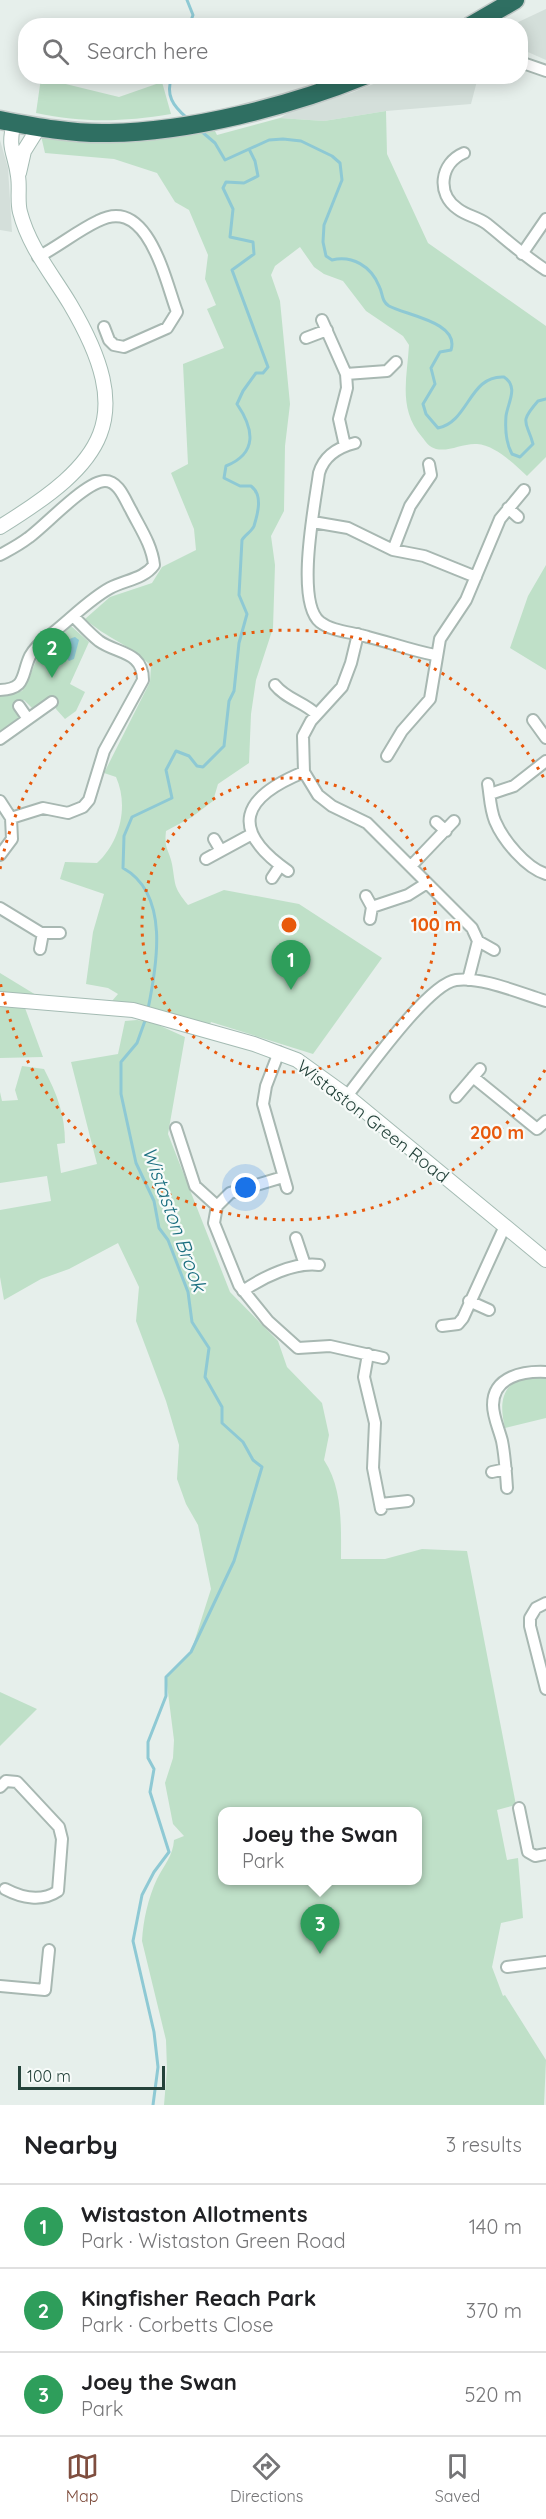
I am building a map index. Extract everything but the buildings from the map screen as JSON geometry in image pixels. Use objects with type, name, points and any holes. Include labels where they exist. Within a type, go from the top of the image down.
[{"type":"highway","points":[[484,18],[515,0]]},
{"type":"highway","points":[[7,122],[109,133],[172,129],[286,102],[340,84]]},
{"type":"street","points":[[528,65],[546,71]]},
{"type":"street","points":[[0,527],[38,501],[86,460],[97,442],[106,419],[106,389],[92,346],[69,303],[38,257],[19,211],[18,176],[9,142],[7,122]]},
{"type":"street","points":[[18,176],[24,151],[39,127]]},
{"type":"street","points":[[464,153],[453,160],[444,176],[443,187],[448,199],[458,210],[483,221],[522,254],[546,270]]},
{"type":"street","points":[[38,257],[98,220],[122,216],[141,227],[149,238],[177,312],[167,328],[124,346],[114,345],[109,340],[104,327]]},
{"type":"street","points":[[522,254],[546,219]]},
{"type":"street","points":[[306,338],[325,325],[346,374],[347,388],[339,419],[350,445],[334,452],[321,466],[308,582],[310,606],[319,621],[325,625],[405,650],[435,655]]},
{"type":"street","points":[[346,374],[387,371],[396,362]]},
{"type":"street","points":[[393,550],[411,506],[434,472]]},
{"type":"street","points":[[0,555],[29,538],[92,485],[104,481],[114,484],[122,494],[153,553],[154,565],[149,573],[111,588],[91,601],[41,643],[30,656],[21,683],[11,689],[0,690]]},
{"type":"street","points":[[387,756],[402,731],[430,699],[434,686],[435,655],[444,631],[466,600],[496,527],[508,508],[524,490]]},
{"type":"street","points":[[508,508],[518,517]]},
{"type":"street","points":[[314,522],[348,528],[393,550],[437,560],[476,577]]},
{"type":"street","points":[[11,818],[44,808],[73,813],[83,807],[89,800],[104,751],[144,680],[140,663],[134,656],[100,642],[74,617]]},
{"type":"street","points":[[358,634],[342,687],[316,714],[303,736],[304,772],[312,788],[326,802],[367,823],[472,928],[478,941],[494,950]]},
{"type":"street","points":[[275,685],[284,695],[302,703],[316,714]]},
{"type":"street","points":[[0,739],[52,702]]},
{"type":"street","points":[[19,706],[28,719]]},
{"type":"street","points":[[533,720],[544,732]]},
{"type":"street","points":[[546,761],[514,786],[489,789],[494,819],[503,836],[536,870],[546,874]]},
{"type":"street","points":[[272,878],[284,869],[252,834],[249,815],[258,799],[277,784],[304,772]]},
{"type":"street","points":[[0,801],[11,818],[12,839],[0,855]]},
{"type":"street","points":[[411,866],[454,821]]},
{"type":"street","points":[[436,822],[446,831]]},
{"type":"street","points":[[206,859],[252,834]]},
{"type":"street","points":[[214,839],[221,851]]},
{"type":"street","points":[[372,907],[408,895],[427,883]]},
{"type":"street","points":[[366,896],[372,907],[370,919]]},
{"type":"street","points":[[0,908],[43,933],[60,933]]},
{"type":"street","points":[[40,949],[43,933]]},
{"type":"street","points":[[468,980],[478,941]]},
{"type":"street","points":[[347,1096],[434,990],[453,980],[468,980],[546,1001]]},
{"type":"street","name":"Wistaston Green Road","points":[[0,999],[133,1010],[279,1052],[314,1070],[546,1260]]},
{"type":"street","points":[[279,1052],[264,1092],[263,1104],[285,1183],[235,1191],[217,1206],[213,1218],[215,1228],[233,1276],[243,1291],[268,1321],[298,1348],[330,1346],[383,1358]]},
{"type":"street","points":[[456,1097],[477,1073],[537,1129],[546,1121]]},
{"type":"street","points":[[183,1134],[195,1186],[217,1206]]},
{"type":"street","points":[[442,1326],[460,1322],[505,1226]]},
{"type":"street","points":[[296,1238],[305,1265]]},
{"type":"street","points":[[243,1291],[262,1279],[305,1265],[319,1265]]},
{"type":"street","points":[[469,1301],[489,1310]]},
{"type":"street","points":[[368,1354],[364,1377],[375,1423],[373,1468],[381,1507],[408,1501]]},
{"type":"street","points":[[507,1488],[506,1470],[494,1411],[495,1395],[506,1380],[517,1373],[546,1372]]},
{"type":"street","points":[[492,1472],[506,1470]]},
{"type":"street","points":[[546,1603],[536,1608],[530,1621],[546,1689]]},
{"type":"street","points":[[0,1787],[6,1781],[17,1782],[59,1827],[62,1839],[58,1891],[48,1898],[19,1897],[2,1889]]},
{"type":"street","points":[[519,1808],[528,1852],[535,1856],[546,1854]]},
{"type":"street","points":[[0,1986],[45,1990],[49,1950]]},
{"type":"street","points":[[507,1967],[546,1962]]},
{"type":"shaded area","points":[[546,9],[546,60],[528,52],[527,18]]},
{"type":"shaded area","points":[[374,84],[476,84],[471,104],[386,111],[324,121],[280,118],[291,111]]},
{"type":"shaded area","points":[[0,140],[8,168],[12,232],[0,230]]},
{"type":"green space","points":[[40,84],[66,84],[119,97],[156,84],[163,84],[171,114],[136,119],[103,120],[36,113]]},
{"type":"green space","points":[[386,111],[387,154],[428,243],[546,326],[546,457],[527,476],[504,456],[484,445],[472,444],[441,450],[431,447],[414,426],[407,405],[409,345],[403,336],[366,311],[343,281],[324,274],[314,267],[300,247],[275,266],[271,275],[280,301],[290,404],[285,446],[284,511],[271,536],[275,565],[273,628],[256,680],[251,714],[249,763],[218,784],[213,801],[192,817],[166,831],[166,842],[176,886],[188,905],[224,890],[299,904],[382,958],[313,1054],[211,1022],[206,1032],[106,1008],[118,994],[108,988],[86,984],[93,932],[104,894],[60,879],[65,862],[97,863],[112,845],[117,834],[122,811],[120,788],[116,777],[104,773],[150,682],[151,666],[135,652],[85,619],[110,597],[152,583],[162,567],[196,550],[194,529],[171,473],[188,464],[183,364],[224,348],[207,309],[216,305],[205,279],[208,255],[189,210],[175,202],[157,173],[114,159],[45,153],[39,127],[210,121],[217,135],[280,118],[324,121]]},
{"type":"green space","points":[[546,565],[546,670],[510,648],[528,596]]},
{"type":"green space","points":[[71,626],[89,642],[70,684],[85,692],[76,711],[65,719],[56,709],[53,699],[38,709],[32,708],[24,700],[17,706],[22,718],[0,731],[0,695],[22,691],[41,652],[45,647],[51,647]]},
{"type":"green space","points":[[0,973],[41,998],[0,995]]},
{"type":"green space","points":[[0,1005],[25,1008],[43,1057],[0,1058]]},
{"type":"green space","points":[[137,1020],[154,1023],[185,1037],[168,1134],[230,1292],[278,1341],[287,1367],[322,1403],[329,1435],[324,1460],[335,1483],[340,1508],[341,1559],[385,1559],[422,1549],[467,1551],[516,1805],[497,1810],[507,1860],[518,1858],[523,1918],[501,1923],[492,1967],[503,1996],[505,1995],[546,2060],[544,2105],[164,2105],[167,2069],[166,2040],[142,1941],[146,1910],[154,1886],[170,1856],[174,1840],[184,1836],[173,1824],[165,1783],[173,1758],[174,1740],[166,1677],[191,1652],[211,1589],[198,1525],[186,1504],[177,1479],[179,1445],[166,1401],[136,1321],[139,1287],[118,1243],[69,1269],[41,1279],[4,1300],[0,1277],[0,1210],[51,1201],[47,1176],[0,1183],[0,1092],[2,1101],[18,1100],[15,1090],[22,1066],[44,1069],[56,1096],[64,1123],[65,1143],[57,1144],[61,1173],[97,1164],[71,1062],[118,1054],[125,1021]]},
{"type":"green space","points":[[528,1376],[546,1377],[546,1418],[505,1428],[502,1411],[507,1389],[519,1379]]},
{"type":"green space","points":[[0,1692],[37,1709],[0,1746]]},
{"type":"water","points":[[75,637],[79,640],[74,659],[69,661],[61,652],[62,646]]},
{"type":"waterway","points":[[187,0],[193,15],[192,18]]},
{"type":"waterway","points":[[170,84],[172,100],[187,118]]},
{"type":"waterway","points":[[201,131],[215,143],[225,160],[269,140],[283,139],[301,141],[332,156],[340,163],[342,180],[324,225],[323,242],[326,256],[332,260],[347,259],[360,264],[376,279],[386,304],[440,326],[452,340],[451,350],[440,352],[431,368],[435,384],[423,404],[426,414],[438,428],[448,424],[456,417],[483,383],[492,378],[504,377],[512,390],[506,416],[507,441],[512,454],[520,457],[533,444],[526,422],[528,414],[538,401],[546,399]]},
{"type":"waterway","name":"Wistaston Brook","points":[[148,1009],[156,952],[154,912],[148,895],[138,880],[123,868],[124,836],[132,817],[172,798],[166,770],[176,751],[189,756],[197,766],[203,767],[224,746],[229,701],[234,691],[239,643],[247,614],[239,595],[242,540],[254,526],[258,499],[251,486],[240,486],[224,478],[226,466],[244,454],[250,440],[247,422],[237,404],[256,373],[263,373],[268,367],[232,270],[254,254],[253,242],[230,237],[233,209],[223,188],[226,182],[244,183],[258,176],[250,151]]},
{"type":"waterway","name":"Wistaston Brook","points":[[146,1018],[137,1043],[121,1062],[121,1094],[136,1163],[154,1201],[159,1228],[168,1240],[188,1292],[192,1322],[209,1348],[205,1377],[222,1407],[222,1423],[243,1442],[253,1460],[262,1467],[234,1561],[191,1652],[166,1677],[166,1696],[148,1742],[148,1758],[154,1769],[150,1792],[169,1852],[154,1872],[142,1895],[133,1941],[154,2032],[158,2067],[153,2105]]},
{"type":"place","name":"Kingfisher Reach Park","points":[[52,678]]},
{"type":"place","name":"Wistaston Allotments","points":[[291,990]]},
{"type":"place","name":"Joey the Swan","points":[[320,1954]]}]
